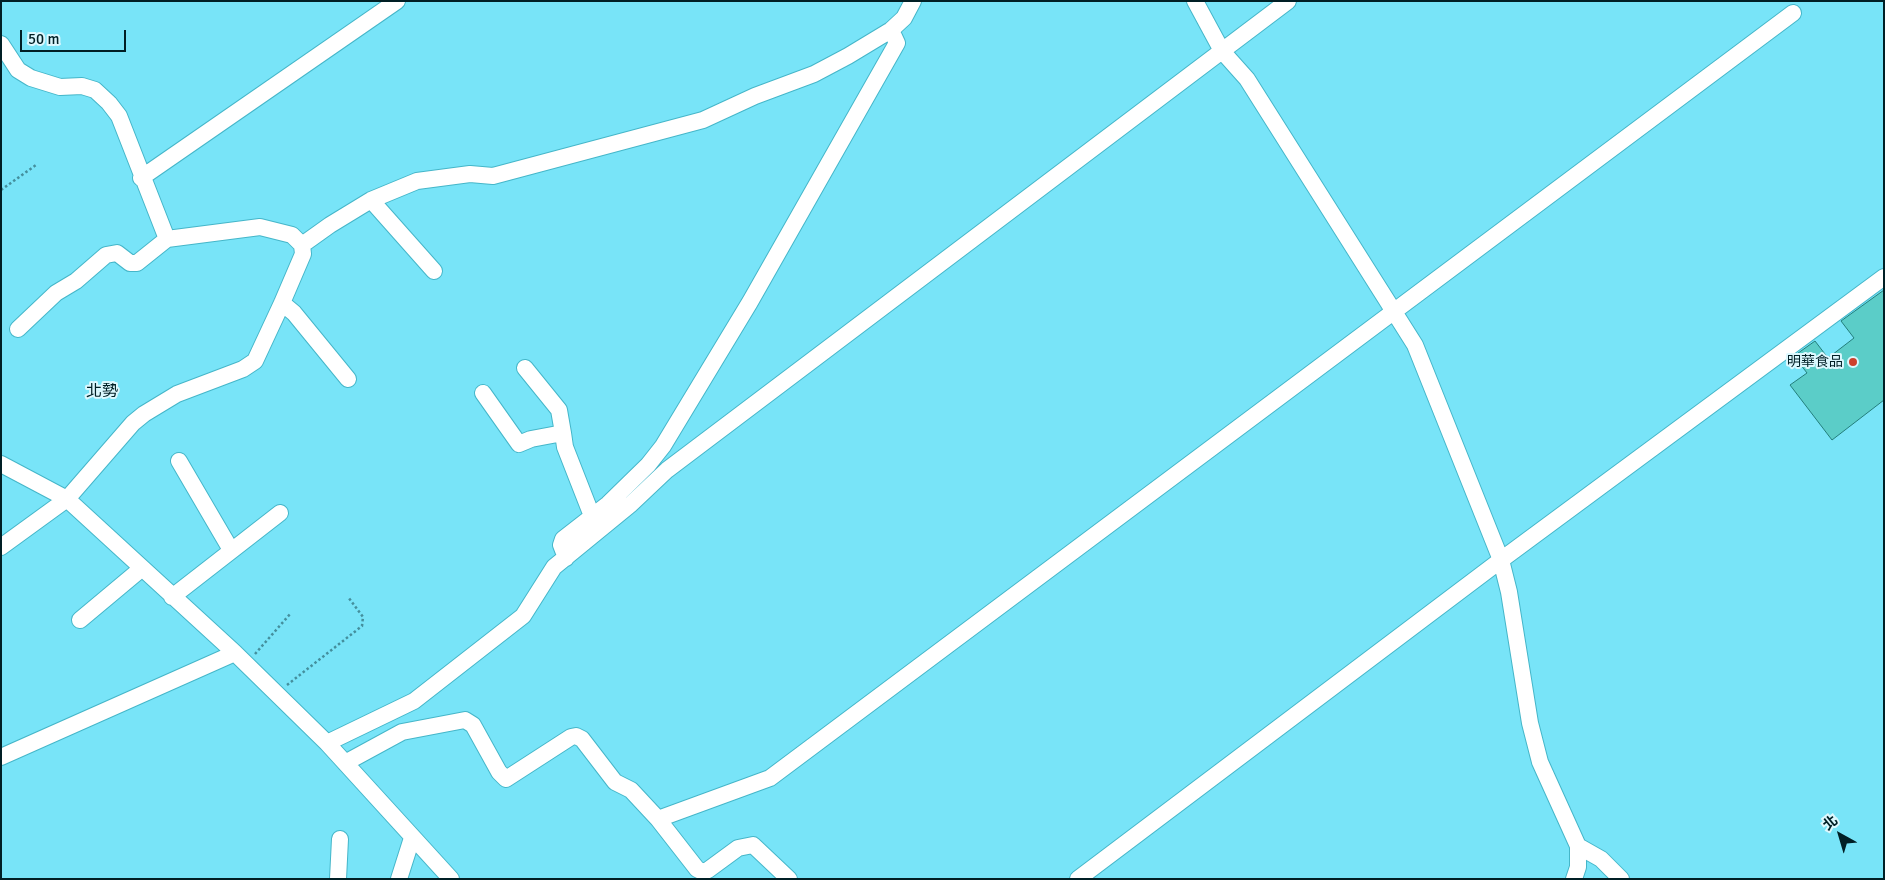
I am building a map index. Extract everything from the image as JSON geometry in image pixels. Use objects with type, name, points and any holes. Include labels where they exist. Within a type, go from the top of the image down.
[{"type":"street","points":[[141,178],[397,1]]},
{"type":"street","points":[[302,245],[371,200],[417,181],[470,174],[493,176],[703,120],[755,96],[814,74],[891,30],[904,18],[913,1]]},
{"type":"street","points":[[1195,1],[1222,51],[1247,79],[1415,345],[1500,560],[1509,592],[1530,723],[1540,762],[1578,846],[1578,868],[1574,879]]},
{"type":"street","points":[[326,743],[414,702],[523,616],[549,573],[566,558],[597,523],[1288,1]]},
{"type":"street","points":[[658,819],[770,778],[1793,13]]},
{"type":"street","points":[[597,523],[608,504],[648,465],[663,446],[750,302],[897,43],[891,30]]},
{"type":"street","points":[[1,44],[18,70],[31,78],[60,87],[82,86],[95,90],[109,103],[119,116],[141,178],[167,239]]},
{"type":"street","points":[[371,200],[434,271]]},
{"type":"street","points":[[1,547],[67,499],[133,422],[177,394],[243,369],[255,360],[303,254],[302,245],[292,235],[260,227],[235,232],[167,239],[137,263],[130,263],[117,253],[106,255],[76,281],[56,294],[18,329]]},
{"type":"street","points":[[1078,879],[1500,560],[1884,277]]},
{"type":"street","points":[[282,303],[294,313],[348,379]]},
{"type":"street","points":[[525,368],[559,410],[565,447],[597,523]]},
{"type":"street","points":[[483,394],[519,444],[531,439],[563,433]]},
{"type":"street","points":[[179,461],[231,550]]},
{"type":"street","points":[[1,464],[67,499],[276,693],[345,763],[451,879]]},
{"type":"street","points":[[172,597],[280,513]]},
{"type":"street","points":[[80,620],[141,569]]},
{"type":"street","points":[[1,758],[240,659]]},
{"type":"street","points":[[345,763],[402,732],[465,720],[473,725],[499,772],[506,779],[570,737],[576,736],[582,739],[615,782],[631,790],[658,819],[698,869],[703,872],[708,870],[738,848],[753,845],[789,879]]},
{"type":"street","points":[[399,879],[412,838]]},
{"type":"street","points":[[338,879],[340,839]]},
{"type":"street","points":[[1578,846],[1601,859],[1621,879]]},
{"type":"path","points":[[1,190],[36,165]]},
{"type":"path","points":[[276,693],[362,626],[363,617],[348,596]]},
{"type":"path","points":[[240,659],[291,614]]},
{"type":"building","name":"明華食品","points":[[1884,290],[1884,400],[1832,440],[1790,385],[1807,373],[1794,356],[1815,341],[1828,358],[1854,338],[1841,321]]},
{"type":"place","name":"明華食品","points":[[1853,362]]},
{"type":"district","name":"北勢","points":[[102,392]]}]
